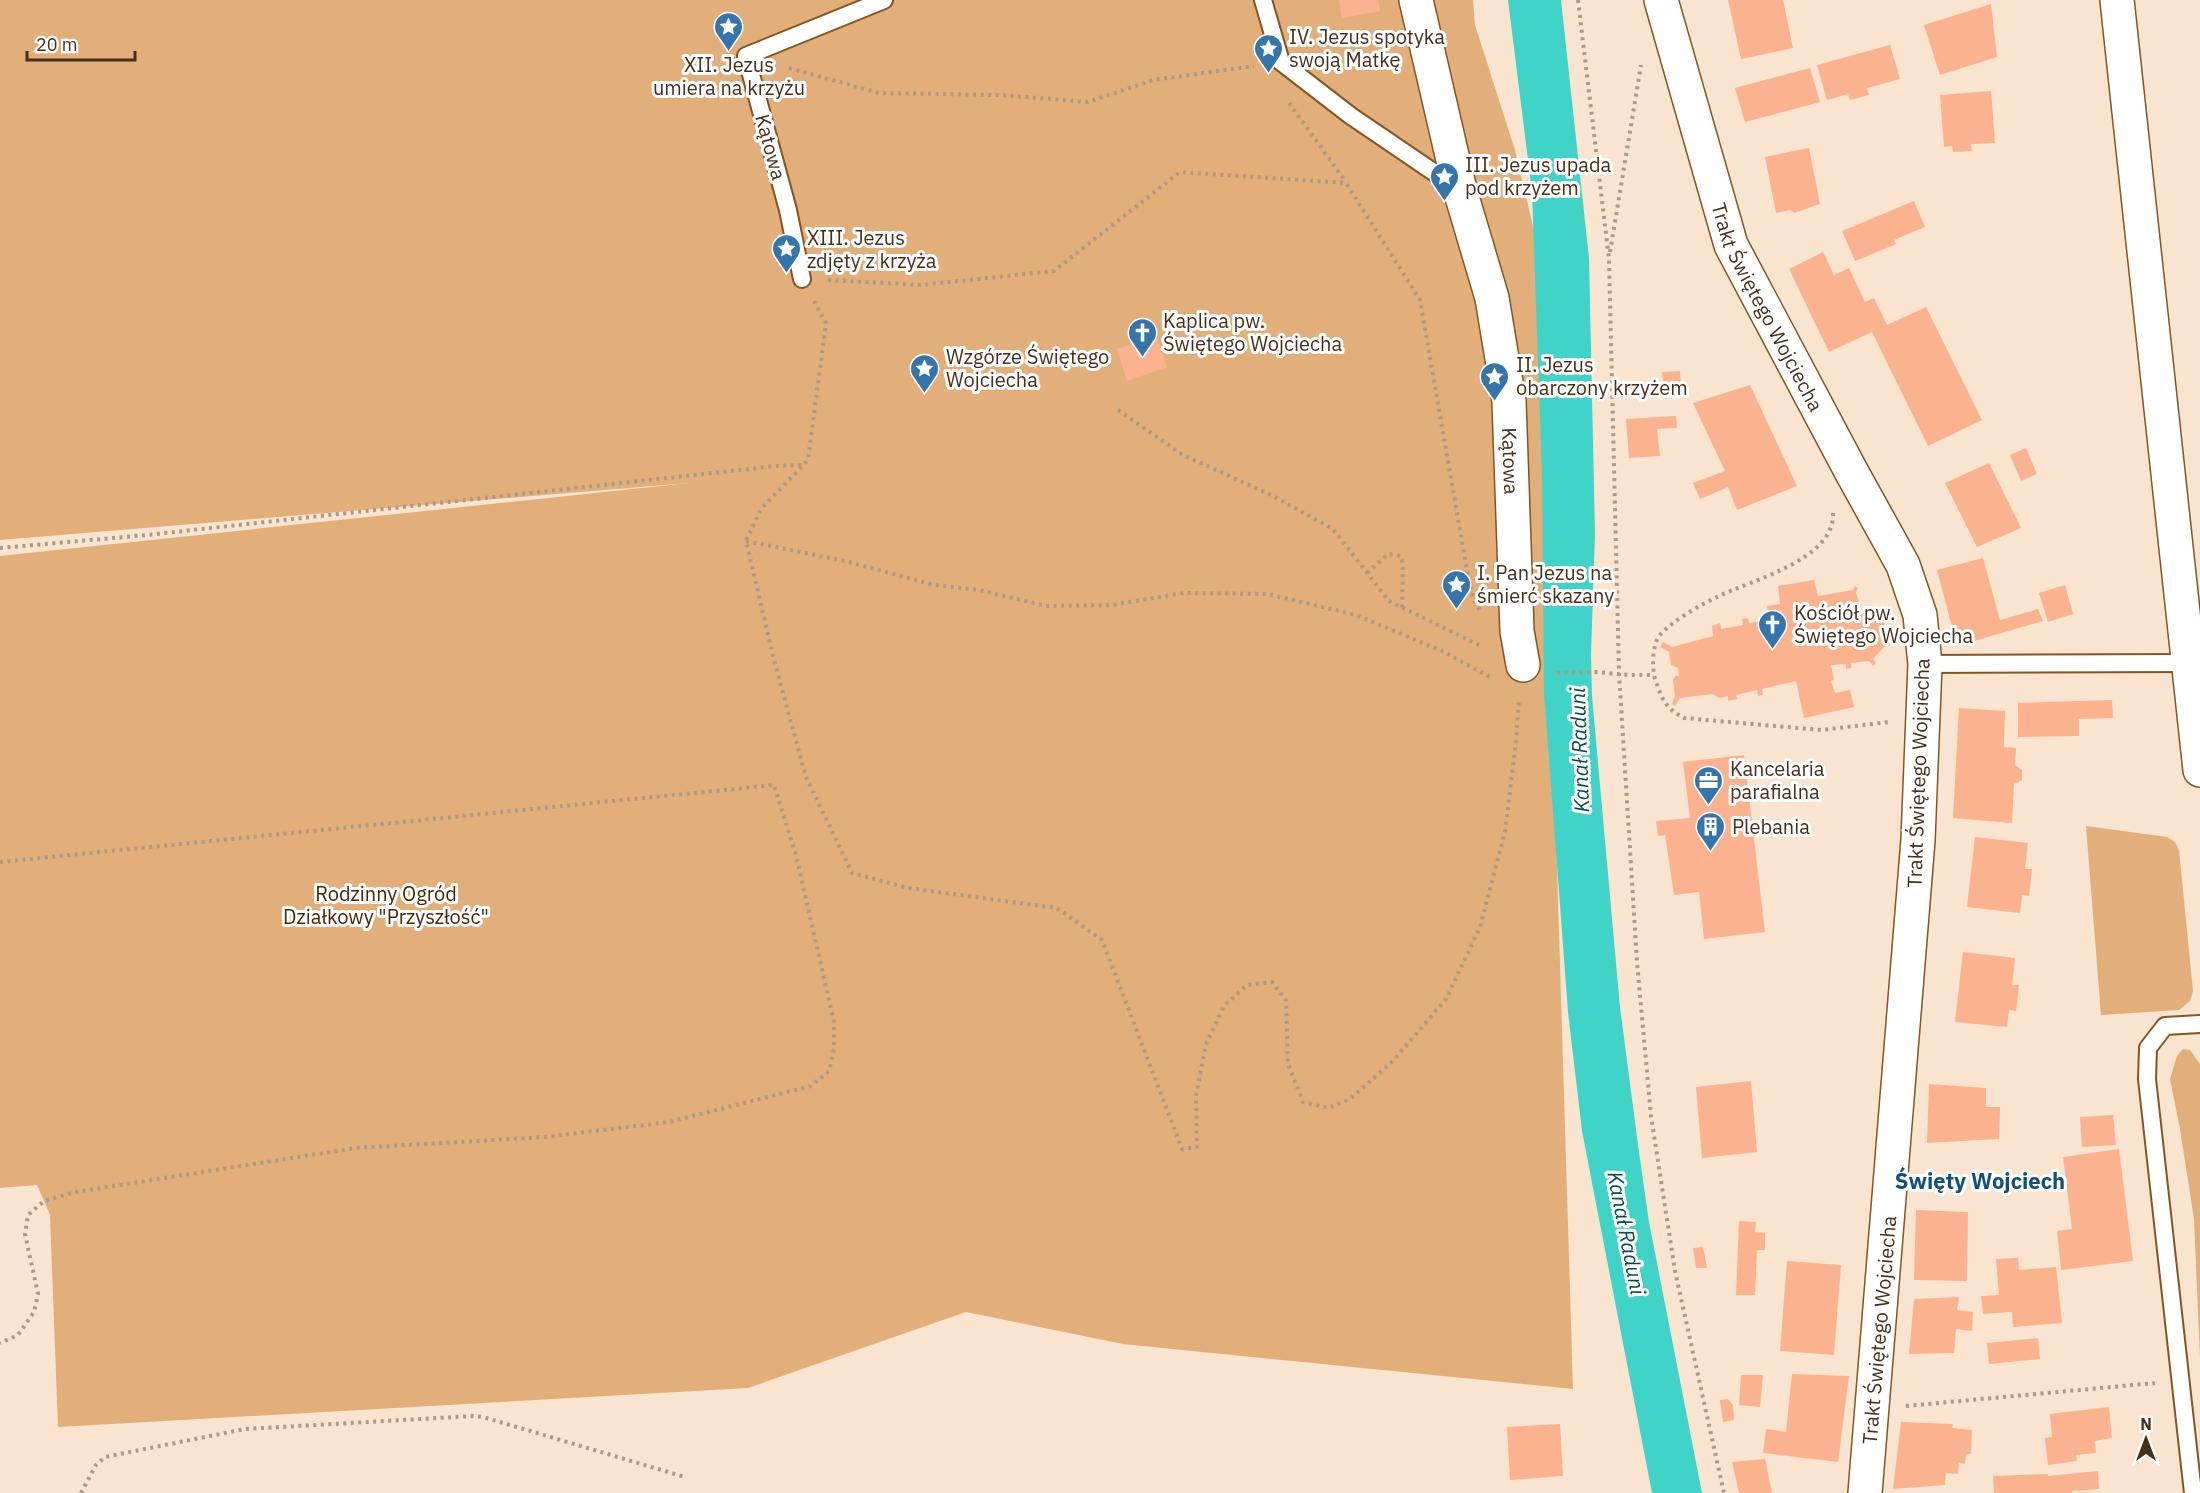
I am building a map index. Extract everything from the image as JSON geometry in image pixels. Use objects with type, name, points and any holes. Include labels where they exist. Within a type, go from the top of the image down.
[{"type":"street","name":"Kątowa","points":[[1416,0],[1460,190],[1492,298],[1509,401],[1517,631],[1532,677]]},
{"type":"street","name":"Trakt Świętego Wojciecha","points":[[1661,0],[1731,245],[1903,565],[1920,615],[1925,664],[1918,840],[1865,1493]]},
{"type":"street","points":[[2117,0],[2200,770]]},
{"type":"lane","points":[[746,56],[884,0]]},
{"type":"lane","points":[[1263,0],[1281,62],[1351,116],[1460,190]]},
{"type":"lane","name":"Kątowa","points":[[746,56],[788,210],[802,279]]},
{"type":"lane","points":[[1925,664],[2188,663]]},
{"type":"lane","points":[[2193,1493],[2146,1079],[2148,1048],[2165,1026],[2200,1024]]},
{"type":"path","points":[[1578,0],[1609,259],[1619,673],[1633,903],[1651,1116],[1675,1271],[1724,1493]]},
{"type":"path","points":[[746,56],[879,93],[1000,95],[1088,102],[1153,80],[1281,62],[1289,105],[1346,183],[1420,300],[1474,600]]},
{"type":"path","points":[[1609,259],[1642,59]]},
{"type":"path","points":[[802,279],[921,285],[1054,271],[1180,172],[1346,183]]},
{"type":"path","points":[[802,279],[826,323],[808,460],[761,509],[746,541],[774,660],[806,777],[852,873],[908,888],[1058,908],[1102,940],[1182,1149],[1197,1147],[1196,1096],[1206,1044],[1224,1006],[1247,985],[1272,982],[1286,1000],[1288,1064],[1303,1102],[1328,1108],[1350,1099],[1392,1062],[1446,999],[1480,927],[1505,832],[1516,741],[1532,677]]},
{"type":"path","points":[[1118,410],[1183,455],[1271,495],[1333,528],[1389,601],[1489,650]]},
{"type":"path","points":[[0,548],[147,535],[776,466],[803,465]]},
{"type":"path","points":[[1833,511],[1834,525],[1814,551],[1791,566],[1715,597],[1673,623],[1659,636],[1655,645],[1654,675],[1660,694],[1670,710],[1684,718],[1821,730],[1887,722],[1923,724]]},
{"type":"path","points":[[746,541],[845,561],[934,585],[979,590],[1047,606],[1112,605],[1184,593],[1268,594],[1356,615],[1442,651],[1532,677],[1619,673],[1654,675]]},
{"type":"path","points":[[1367,573],[1388,555],[1401,556],[1403,565],[1402,608]]},
{"type":"path","points":[[0,862],[774,785],[796,855],[834,1022],[834,1048],[829,1071],[812,1086],[669,1122],[545,1137],[356,1148],[75,1192],[44,1201],[28,1215],[25,1234],[38,1294],[34,1312],[18,1335],[0,1343]]},
{"type":"path","points":[[1896,1407],[2181,1381]]},
{"type":"path","points":[[81,1493],[96,1465],[105,1457],[245,1429],[473,1416],[483,1417],[685,1477]]},
{"type":"green space","name":"Rodzinny Ogród Działkowy \"Przyszłość\"","points":[[0,0],[1473,0],[1475,25],[1515,150],[1538,247],[1573,1389],[1123,1344],[966,1312],[748,1388],[58,1427],[50,1215],[37,1185],[0,1188],[0,556],[689,483],[0,540]]},
{"type":"green space","points":[[2086,826],[2167,837],[2175,842],[2179,850],[2193,991],[2190,1001],[2179,1010],[2101,1015]]},
{"type":"green space","points":[[2183,1049],[2190,1050],[2200,1064],[2200,1358],[2194,1219],[2170,1079],[2177,1056]]},
{"type":"water","name":"Kanał Raduni","points":[[1508,0],[1561,0],[1589,258],[1595,533],[1592,696],[1620,1007],[1649,1222],[1702,1493],[1652,1493],[1582,1131],[1568,1012],[1544,692],[1542,475],[1532,192]]},
{"type":"building","points":[[1339,0],[1378,0],[1380,11],[1342,18]]},
{"type":"building","points":[[1728,0],[1783,0],[1793,48],[1741,59]]},
{"type":"building","points":[[1991,4],[1997,57],[1940,75],[1924,25]]},
{"type":"building","points":[[1890,45],[1900,79],[1867,88],[1869,95],[1850,100],[1848,94],[1827,100],[1817,65]]},
{"type":"building","points":[[1810,68],[1820,102],[1745,122],[1735,88]]},
{"type":"building","points":[[1991,91],[1995,143],[1971,144],[1972,151],[1953,152],[1952,146],[1944,147],[1940,95]]},
{"type":"building","points":[[1809,148],[1820,204],[1794,213],[1790,210],[1776,213],[1765,157]]},
{"type":"building","points":[[1914,201],[1925,227],[1894,240],[1896,244],[1855,261],[1842,231]]},
{"type":"building","points":[[1823,252],[1834,275],[1849,268],[1865,302],[1874,298],[1887,325],[1926,307],[1982,420],[1928,446],[1872,332],[1829,352],[1789,269]]},
{"type":"building","name":"Kaplica pw. Świętego Wojciecha","points":[[1156,335],[1167,367],[1127,381],[1117,349]]},
{"type":"building","points":[[1680,371],[1681,390],[1664,391],[1662,372]]},
{"type":"building","points":[[1750,385],[1797,486],[1737,510],[1728,487],[1700,499],[1693,483],[1725,471],[1693,403]]},
{"type":"building","points":[[1676,416],[1677,428],[1657,429],[1660,456],[1629,458],[1626,419]]},
{"type":"building","points":[[2026,448],[2037,474],[2021,481],[2010,455]]},
{"type":"building","points":[[1989,463],[2021,528],[1977,547],[1945,483]]},
{"type":"building","points":[[1983,558],[2000,620],[2038,609],[2043,621],[1957,646],[1937,570]]},
{"type":"building","name":"Kościół pw. Świętego Wojciecha","points":[[1814,580],[1818,596],[1853,590],[1855,586],[1858,588],[1856,592],[1861,611],[1867,609],[1882,618],[1885,615],[1887,618],[1884,621],[1887,641],[1891,641],[1890,646],[1886,645],[1873,659],[1876,664],[1873,666],[1869,661],[1851,663],[1851,668],[1846,669],[1846,664],[1831,665],[1834,680],[1831,681],[1835,693],[1850,690],[1854,707],[1804,718],[1796,681],[1762,689],[1763,695],[1758,696],[1757,690],[1736,695],[1737,699],[1728,701],[1728,696],[1719,698],[1713,694],[1680,698],[1675,706],[1672,704],[1675,696],[1673,680],[1675,676],[1679,676],[1678,668],[1671,665],[1669,652],[1660,647],[1663,642],[1672,647],[1713,636],[1712,626],[1720,623],[1721,629],[1743,625],[1742,619],[1748,618],[1749,623],[1769,620],[1767,606],[1780,604],[1778,586]]},
{"type":"building","points":[[2065,585],[2073,614],[2048,622],[2039,593]]},
{"type":"building","points":[[2112,700],[2113,718],[2079,719],[2079,736],[2018,737],[2018,703]]},
{"type":"building","points":[[1959,708],[2005,711],[2004,747],[2016,748],[2015,765],[2022,770],[2022,780],[2014,784],[2012,823],[1953,818]]},
{"type":"building","name":"Plebania","points":[[1744,755],[1765,932],[1704,939],[1699,892],[1674,895],[1665,835],[1658,836],[1656,821],[1690,818],[1683,762]]},
{"type":"building","points":[[1975,837],[2028,843],[2025,869],[2032,869],[2029,896],[2022,895],[2020,913],[1967,907]]},
{"type":"building","points":[[1963,952],[2015,958],[2012,985],[2019,985],[2016,1011],[2009,1010],[2007,1027],[1955,1022]]},
{"type":"building","points":[[1751,1081],[1757,1152],[1702,1158],[1696,1087]]},
{"type":"building","points":[[1929,1084],[1986,1088],[1986,1107],[2000,1107],[1999,1139],[1927,1143]]},
{"type":"building","points":[[2113,1115],[2116,1145],[2082,1147],[2080,1117]]},
{"type":"building","points":[[2119,1149],[2133,1261],[2061,1270],[2057,1231],[2072,1229],[2063,1157]]},
{"type":"building","points":[[1916,1210],[1968,1212],[1967,1281],[1914,1280]]},
{"type":"building","points":[[1739,1221],[1756,1222],[1755,1232],[1765,1233],[1765,1250],[1757,1250],[1755,1295],[1736,1295]]},
{"type":"building","points":[[1703,1247],[1707,1268],[1696,1268],[1693,1248]]},
{"type":"building","points":[[2018,1258],[2019,1270],[2056,1267],[2062,1323],[2013,1327],[2012,1312],[1983,1314],[1981,1296],[1999,1295],[1996,1259]]},
{"type":"building","points":[[1787,1261],[1841,1265],[1834,1355],[1780,1351]]},
{"type":"building","points":[[1959,1297],[1957,1310],[1973,1312],[1972,1331],[1956,1329],[1954,1353],[1909,1354],[1914,1299]]},
{"type":"building","points":[[2038,1338],[2040,1359],[1989,1364],[1987,1343]]},
{"type":"building","points":[[1792,1374],[1849,1376],[1838,1462],[1763,1453],[1766,1429],[1786,1432]]},
{"type":"building","points":[[1741,1375],[1763,1375],[1760,1407],[1739,1405]]},
{"type":"building","points":[[1728,1399],[1733,1405],[1734,1420],[1723,1422],[1720,1400]]},
{"type":"building","points":[[2109,1407],[2112,1438],[2095,1441],[2096,1453],[2076,1455],[2077,1461],[2048,1465],[2045,1438],[2052,1437],[2050,1414]]},
{"type":"building","points":[[1901,1422],[1953,1424],[1952,1428],[1972,1430],[1971,1454],[1966,1454],[1965,1464],[1959,1463],[1958,1474],[1946,1473],[1945,1485],[1893,1489]]},
{"type":"building","points":[[1560,1424],[1563,1476],[1510,1480],[1507,1427]]},
{"type":"building","points":[[1765,1459],[1772,1493],[1739,1493],[1732,1462]]},
{"type":"building","points":[[2098,1471],[2099,1489],[2072,1491],[2072,1493],[1994,1493],[1993,1476],[2048,1474],[2048,1476]]},
{"type":"place","name":"XII. Jezus umiera na krzyżu","points":[[729,52]]},
{"type":"place","name":"IV. Jezus spotyka swoją Matkę","points":[[1268,74]]},
{"type":"place","name":"III. Jezus upada pod krzyżem","points":[[1444,202]]},
{"type":"place","name":"XIII. Jezus zdjęty z krzyża","points":[[786,274]]},
{"type":"place","name":"Kaplica pw. Świętego Wojciecha","points":[[1142,358]]},
{"type":"place","name":"Wzgórze Świętego Wojciecha","points":[[925,394]]},
{"type":"place","name":"II. Jezus obarczony krzyżem","points":[[1495,402]]},
{"type":"place","name":"I. Pan Jezus na śmierć skazany","points":[[1456,610]]},
{"type":"place","name":"Kościół pw. Świętego Wojciecha","points":[[1773,650]]},
{"type":"place","name":"Kancelaria parafialna","points":[[1709,806]]},
{"type":"place","name":"Plebania","points":[[1711,852]]},
{"type":"district","name":"Święty Wojciech","points":[[1980,1180]]}]
